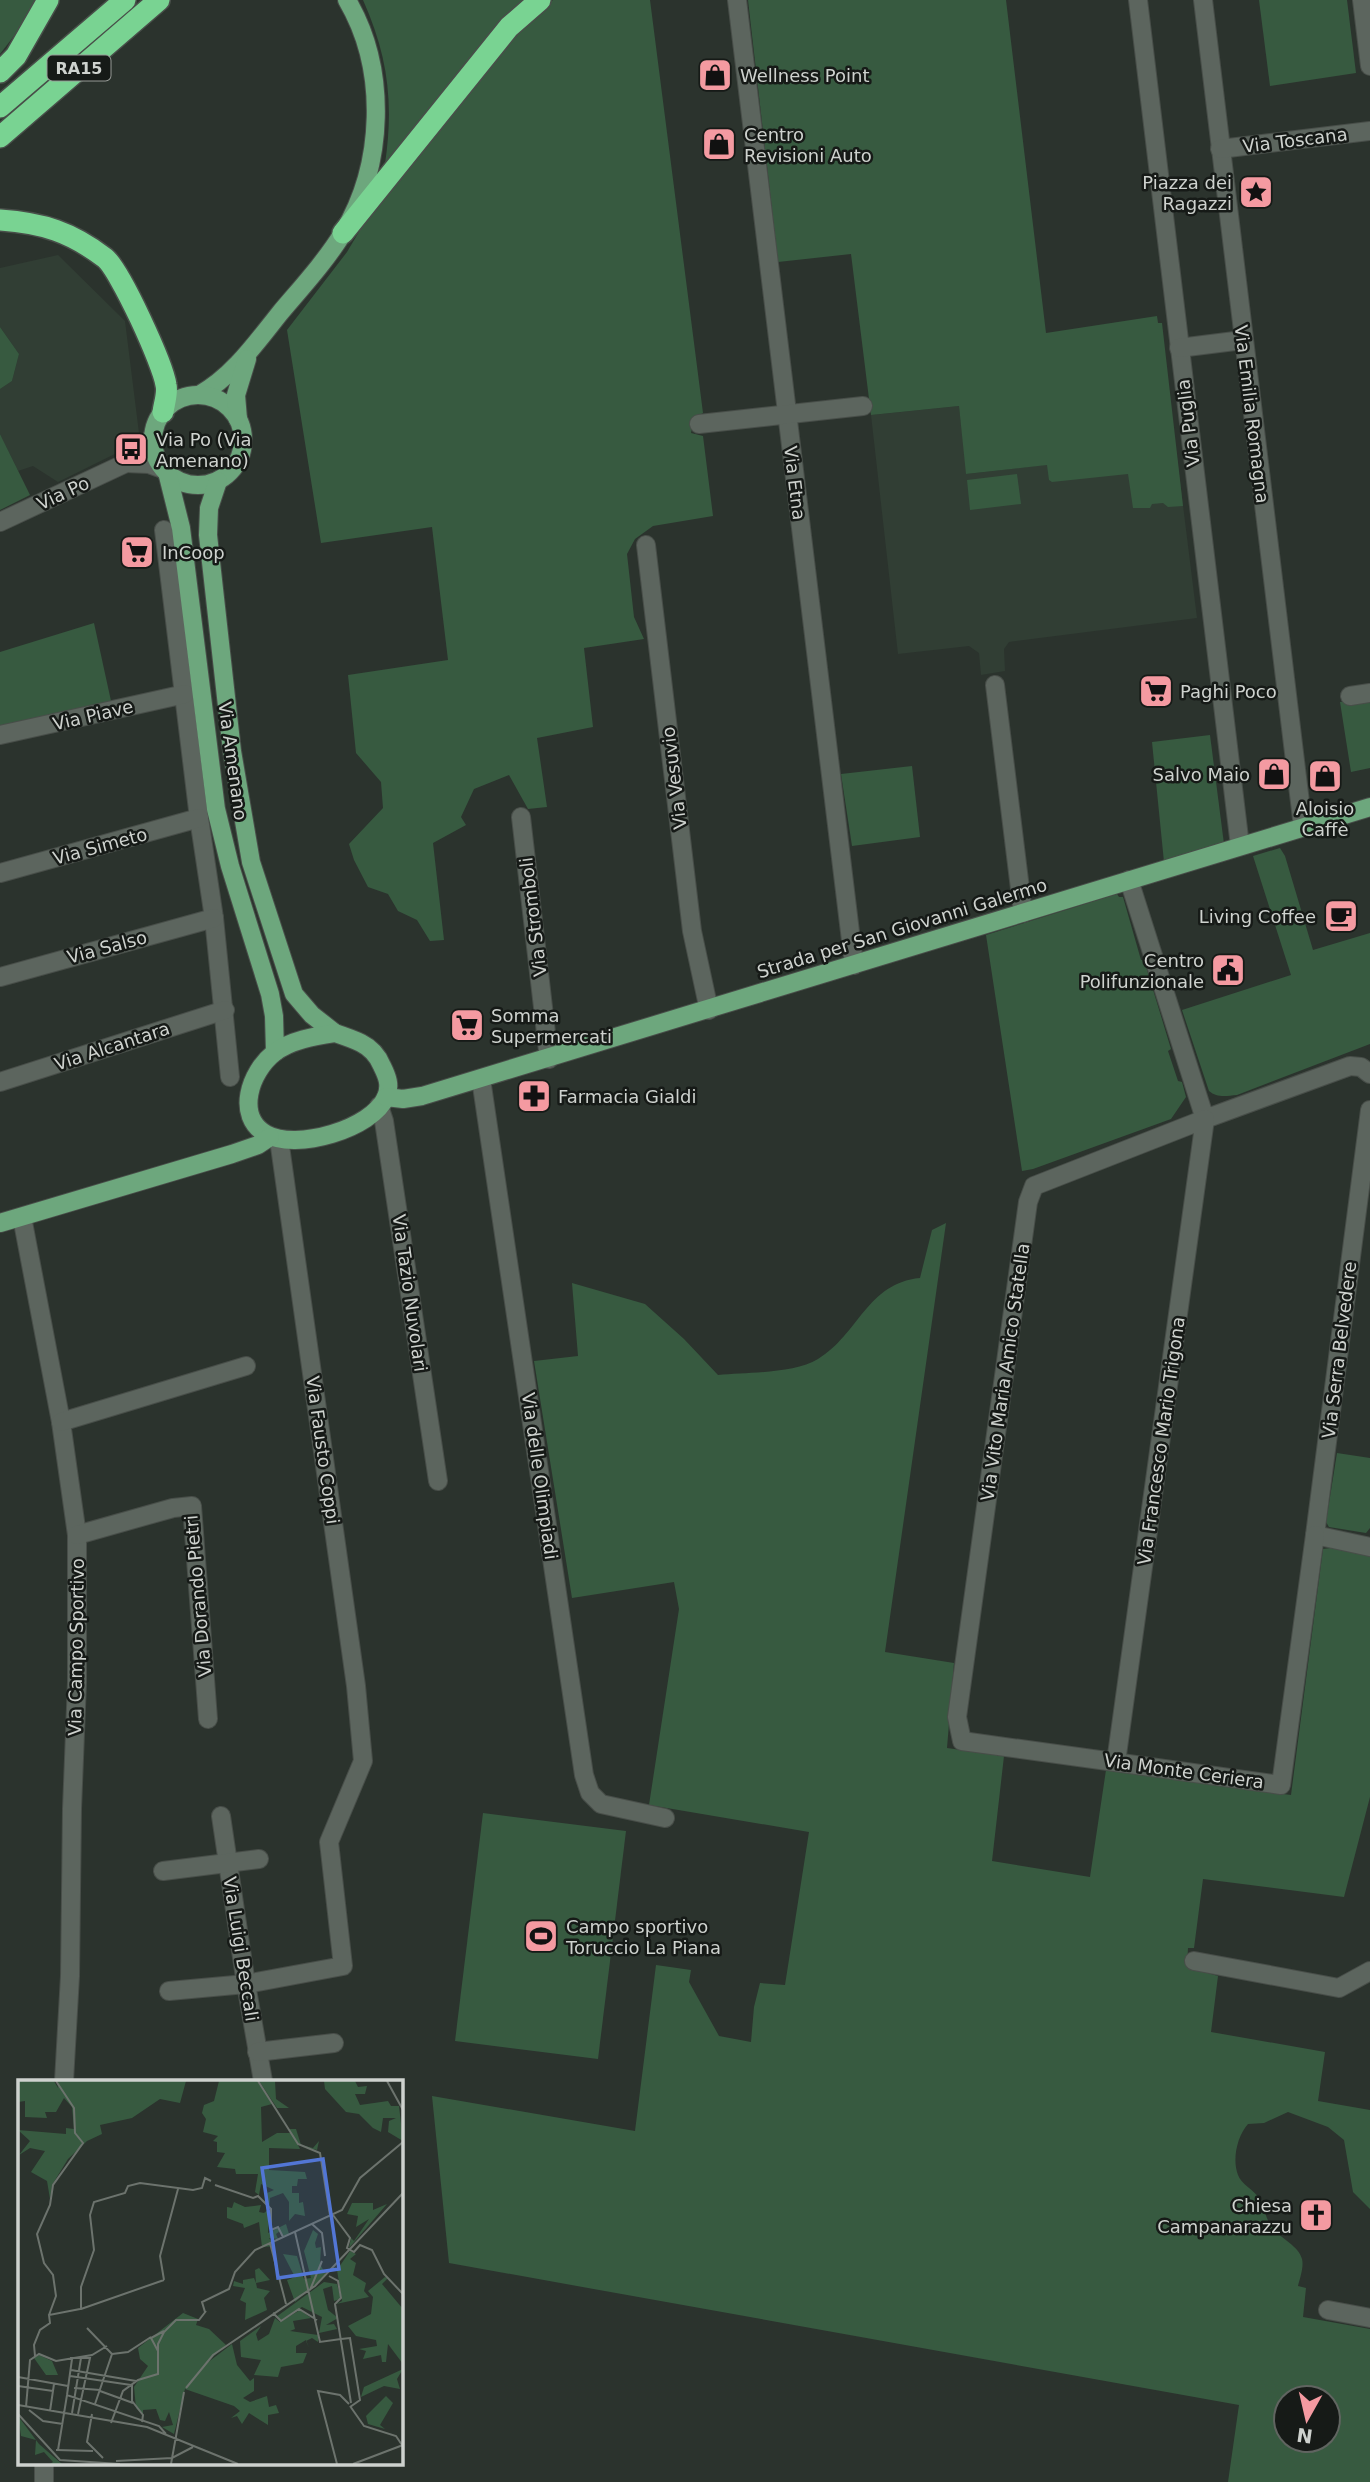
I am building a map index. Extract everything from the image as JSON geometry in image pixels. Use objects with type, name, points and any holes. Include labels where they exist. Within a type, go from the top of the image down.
[{"type":"highway","points":[[0,72],[16,56],[48,0]]},
{"type":"highway","name":"RA15","points":[[0,107],[125,0]]},
{"type":"highway","name":"RA15","points":[[0,137],[159,0]]},
{"type":"highway","points":[[343,233],[509,27],[540,0]]},
{"type":"highway","points":[[0,219],[28,222],[69,234],[108,261],[150,339],[167,387],[163,412]]},
{"type":"main road","points":[[199,395],[213,387],[236,366],[331,252],[343,233],[367,178],[375,130],[373,77],[361,30],[347,0]]},
{"type":"main road","points":[[238,419],[225,404],[213,397],[185,397],[172,403],[156,423],[154,449],[165,470],[175,479],[197,485],[218,481],[228,474],[241,454],[242,430],[236,396],[255,343]]},
{"type":"main road","name":"Via Amenano","points":[[165,470],[181,528],[216,809],[230,866],[270,994],[275,1016],[275,1052]]},
{"type":"main road","name":"Via Amenano","points":[[218,481],[209,508],[208,535],[232,751],[251,862],[294,994],[312,1015],[335,1033]]},
{"type":"main road","name":"Strada per San Giovanni Galermo","points":[[447,1089],[1370,807]]},
{"type":"main road","points":[[232,1154],[245,1136],[249,1118],[247,1102],[262,1067],[275,1052],[315,1036],[335,1033],[361,1043],[377,1056],[388,1077],[398,1085],[412,1089],[447,1089]]},
{"type":"main road","points":[[383,1102],[388,1077]]},
{"type":"main road","points":[[249,1118],[256,1128],[275,1138],[296,1141],[317,1138],[344,1130],[368,1116],[383,1102],[422,1097],[447,1089]]},
{"type":"main road","points":[[0,1223],[232,1154],[275,1138]]},
{"type":"street","name":"Via Etna","points":[[737,0],[854,965]]},
{"type":"street","name":"Via Puglia","points":[[1138,0],[1240,846]]},
{"type":"street","name":"Via Emilia Romagna","points":[[1202,0],[1303,827]]},
{"type":"street","points":[[1362,0],[1370,66]]},
{"type":"street","name":"Via Toscana","points":[[1220,149],[1370,131]]},
{"type":"street","points":[[1179,348],[1243,340]]},
{"type":"street","points":[[699,424],[863,406]]},
{"type":"street","points":[[126,463],[138,455],[153,436]]},
{"type":"street","points":[[126,463],[149,464],[165,470]]},
{"type":"street","name":"Via Po","points":[[0,522],[126,463]]},
{"type":"street","points":[[164,530],[214,918],[230,1077]]},
{"type":"street","name":"Via Vesuvio","points":[[646,545],[692,931],[709,1010]]},
{"type":"street","points":[[995,685],[1023,913]]},
{"type":"street","points":[[1350,696],[1370,693]]},
{"type":"street","name":"Via Piave","points":[[0,736],[185,694]]},
{"type":"street","name":"Via Stromboli","points":[[521,817],[549,1059]]},
{"type":"street","name":"Via Simeto","points":[[0,873],[199,818]]},
{"type":"street","points":[[1129,880],[1205,1119],[1350,1066],[1361,1067],[1370,1074]]},
{"type":"street","name":"Via Salso","points":[[0,976],[214,918]]},
{"type":"street","name":"Via Alcantara","points":[[0,1082],[225,1010]]},
{"type":"street","name":"Via delle Olimpiadi","points":[[481,1079],[584,1775],[590,1793],[601,1804],[665,1818]]},
{"type":"street","name":"Via Tazio Nuvolari","points":[[383,1102],[438,1481]]},
{"type":"street","name":"Via Serra Belvedere","points":[[1315,1535],[1370,1110]]},
{"type":"street","name":"Via Vito Maria Amico Statella","points":[[962,1741],[957,1717],[1028,1202],[1034,1186],[1205,1119]]},
{"type":"street","name":"Via Francesco Mario Trigona","points":[[1116,1762],[1205,1119]]},
{"type":"street","name":"Via Fausto Coppi","points":[[246,1984],[343,1966],[329,1842],[363,1761],[356,1686],[275,1138]]},
{"type":"street","name":"Via Campo Sportivo","points":[[22,1217],[61,1422],[77,1535],[77,1682],[70,1976],[64,2080]]},
{"type":"street","points":[[61,1422],[246,1366]]},
{"type":"street","name":"Via Dorando Pietri","points":[[77,1535],[173,1508],[192,1506],[208,1719]]},
{"type":"street","points":[[1315,1535],[1370,1547]]},
{"type":"street","name":"Via Monte Ceriera","points":[[962,1741],[1281,1785],[1315,1535]]},
{"type":"street","name":"Via Luigi Beccali","points":[[221,1816],[263,2080]]},
{"type":"street","points":[[163,1871],[259,1859]]},
{"type":"street","points":[[1194,1961],[1339,1988],[1370,1971]]},
{"type":"street","points":[[169,1991],[246,1984]]},
{"type":"street","points":[[257,2052],[334,2043]]},
{"type":"street","points":[[1328,2310],[1370,2318]]},
{"type":"street","points":[[44,2464],[44,2482]]},
{"type":"shaded area","points":[[58,255],[125,321],[139,433],[136,443],[58,482],[33,466],[18,471],[0,434],[0,389],[12,381],[19,354],[0,327],[0,268]]},
{"type":"shaded area","points":[[959,406],[967,474],[1176,449],[1197,618],[1009,642],[1004,649],[1005,671],[981,675],[979,653],[969,646],[898,654],[871,415]]},
{"type":"green space","points":[[0,0],[35,0],[24,23],[0,54]]},
{"type":"green space","points":[[363,0],[527,0],[394,163],[385,164],[389,121],[387,80],[378,41]]},
{"type":"green space","points":[[553,0],[650,0],[703,413],[694,418],[691,433],[703,436],[713,516],[653,526],[635,539],[627,554],[634,617],[644,639],[584,648],[593,727],[537,738],[547,807],[528,809],[509,775],[474,789],[461,817],[466,825],[433,843],[444,940],[430,941],[417,920],[398,911],[388,894],[368,887],[349,844],[383,808],[381,782],[356,753],[348,675],[448,660],[432,527],[321,543],[287,330],[347,252],[363,225],[478,79],[534,13]]},
{"type":"green space","points":[[748,0],[1006,0],[1046,333],[1157,316],[1158,323],[1162,323],[1183,506],[1168,507],[1163,503],[1152,504],[1150,508],[1133,508],[1128,474],[1052,482],[1049,480],[1047,465],[966,474],[959,406],[871,415],[851,254],[778,262]]},
{"type":"green space","points":[[1259,0],[1347,0],[1356,73],[1270,86]]},
{"type":"green space","points":[[0,327],[19,354],[12,381],[0,389]]},
{"type":"green space","points":[[0,434],[30,495],[0,510]]},
{"type":"green space","points":[[1017,474],[1021,504],[970,510],[967,480]]},
{"type":"green space","points":[[94,623],[111,701],[0,726],[0,652]]},
{"type":"green space","points":[[1370,698],[1370,768],[1351,772],[1340,702]]},
{"type":"green space","points":[[1210,735],[1224,844],[1164,862],[1152,742]]},
{"type":"green space","points":[[912,766],[920,837],[852,846],[841,774]]},
{"type":"green space","points":[[1280,848],[1285,856],[1313,950],[1370,933],[1370,1044],[1237,1095],[1218,1096],[1209,1091],[1182,1010],[1291,975],[1253,856]]},
{"type":"green space","points":[[1117,894],[1123,897],[1171,1049],[1168,1051],[1186,1097],[1171,1119],[1022,1171],[986,935]]},
{"type":"green space","points":[[946,1223],[885,1652],[954,1663],[947,1748],[1004,1756],[992,1861],[1090,1877],[1106,1770],[1291,1795],[1323,1549],[1347,1548],[1370,1556],[1370,1797],[1344,1897],[1203,1879],[1194,1948],[1188,1948],[1187,1967],[1218,1976],[1211,2032],[1325,2052],[1318,2101],[1370,2110],[1370,2209],[1353,2192],[1344,2140],[1328,2127],[1288,2112],[1264,2123],[1248,2124],[1238,2141],[1235,2162],[1240,2178],[1260,2199],[1270,2225],[1300,2254],[1302,2272],[1298,2286],[1306,2288],[1303,2317],[1370,2329],[1370,2482],[1228,2482],[1239,2405],[449,2263],[432,2096],[635,2131],[656,1965],[691,1970],[689,1982],[719,2036],[751,2042],[754,2007],[760,1983],[785,1985],[809,1832],[649,1805],[679,1609],[674,1582],[572,1598],[534,1361],[578,1356],[572,1283],[645,1304],[684,1339],[718,1375],[770,1372],[808,1364],[832,1349],[887,1289],[920,1278],[932,1230]]},
{"type":"green space","points":[[1337,1453],[1370,1458],[1370,1528],[1366,1533],[1329,1527],[1326,1522]]},
{"type":"green space","name":"Campo sportivo Toruccio La Piana","points":[[483,1813],[626,1831],[598,2059],[455,2041]]},
{"type":"place","name":"Wellness Point","points":[[715,75]]},
{"type":"place","name":"Centro Revisioni Auto","points":[[719,144]]},
{"type":"place","name":"Piazza dei Ragazzi","points":[[1256,192]]},
{"type":"place","name":"Via Po (Via Amenano)","points":[[131,449]]},
{"type":"place","name":"InCoop","points":[[137,552]]},
{"type":"place","name":"Paghi Poco","points":[[1156,691]]},
{"type":"place","name":"Salvo Maio","points":[[1274,774]]},
{"type":"place","name":"Aloisio Caffè","points":[[1325,776]]},
{"type":"place","name":"Living Coffee","points":[[1341,916]]},
{"type":"place","name":"Centro Polifunzionale","points":[[1228,970]]},
{"type":"place","name":"Somma Supermercati","points":[[467,1025]]},
{"type":"place","name":"Farmacia Gialdi","points":[[534,1096]]},
{"type":"place","name":"Campo sportivo Toruccio La Piana","points":[[541,1936]]},
{"type":"place","name":"Chiesa Campanarazzu","points":[[1316,2215]]}]
